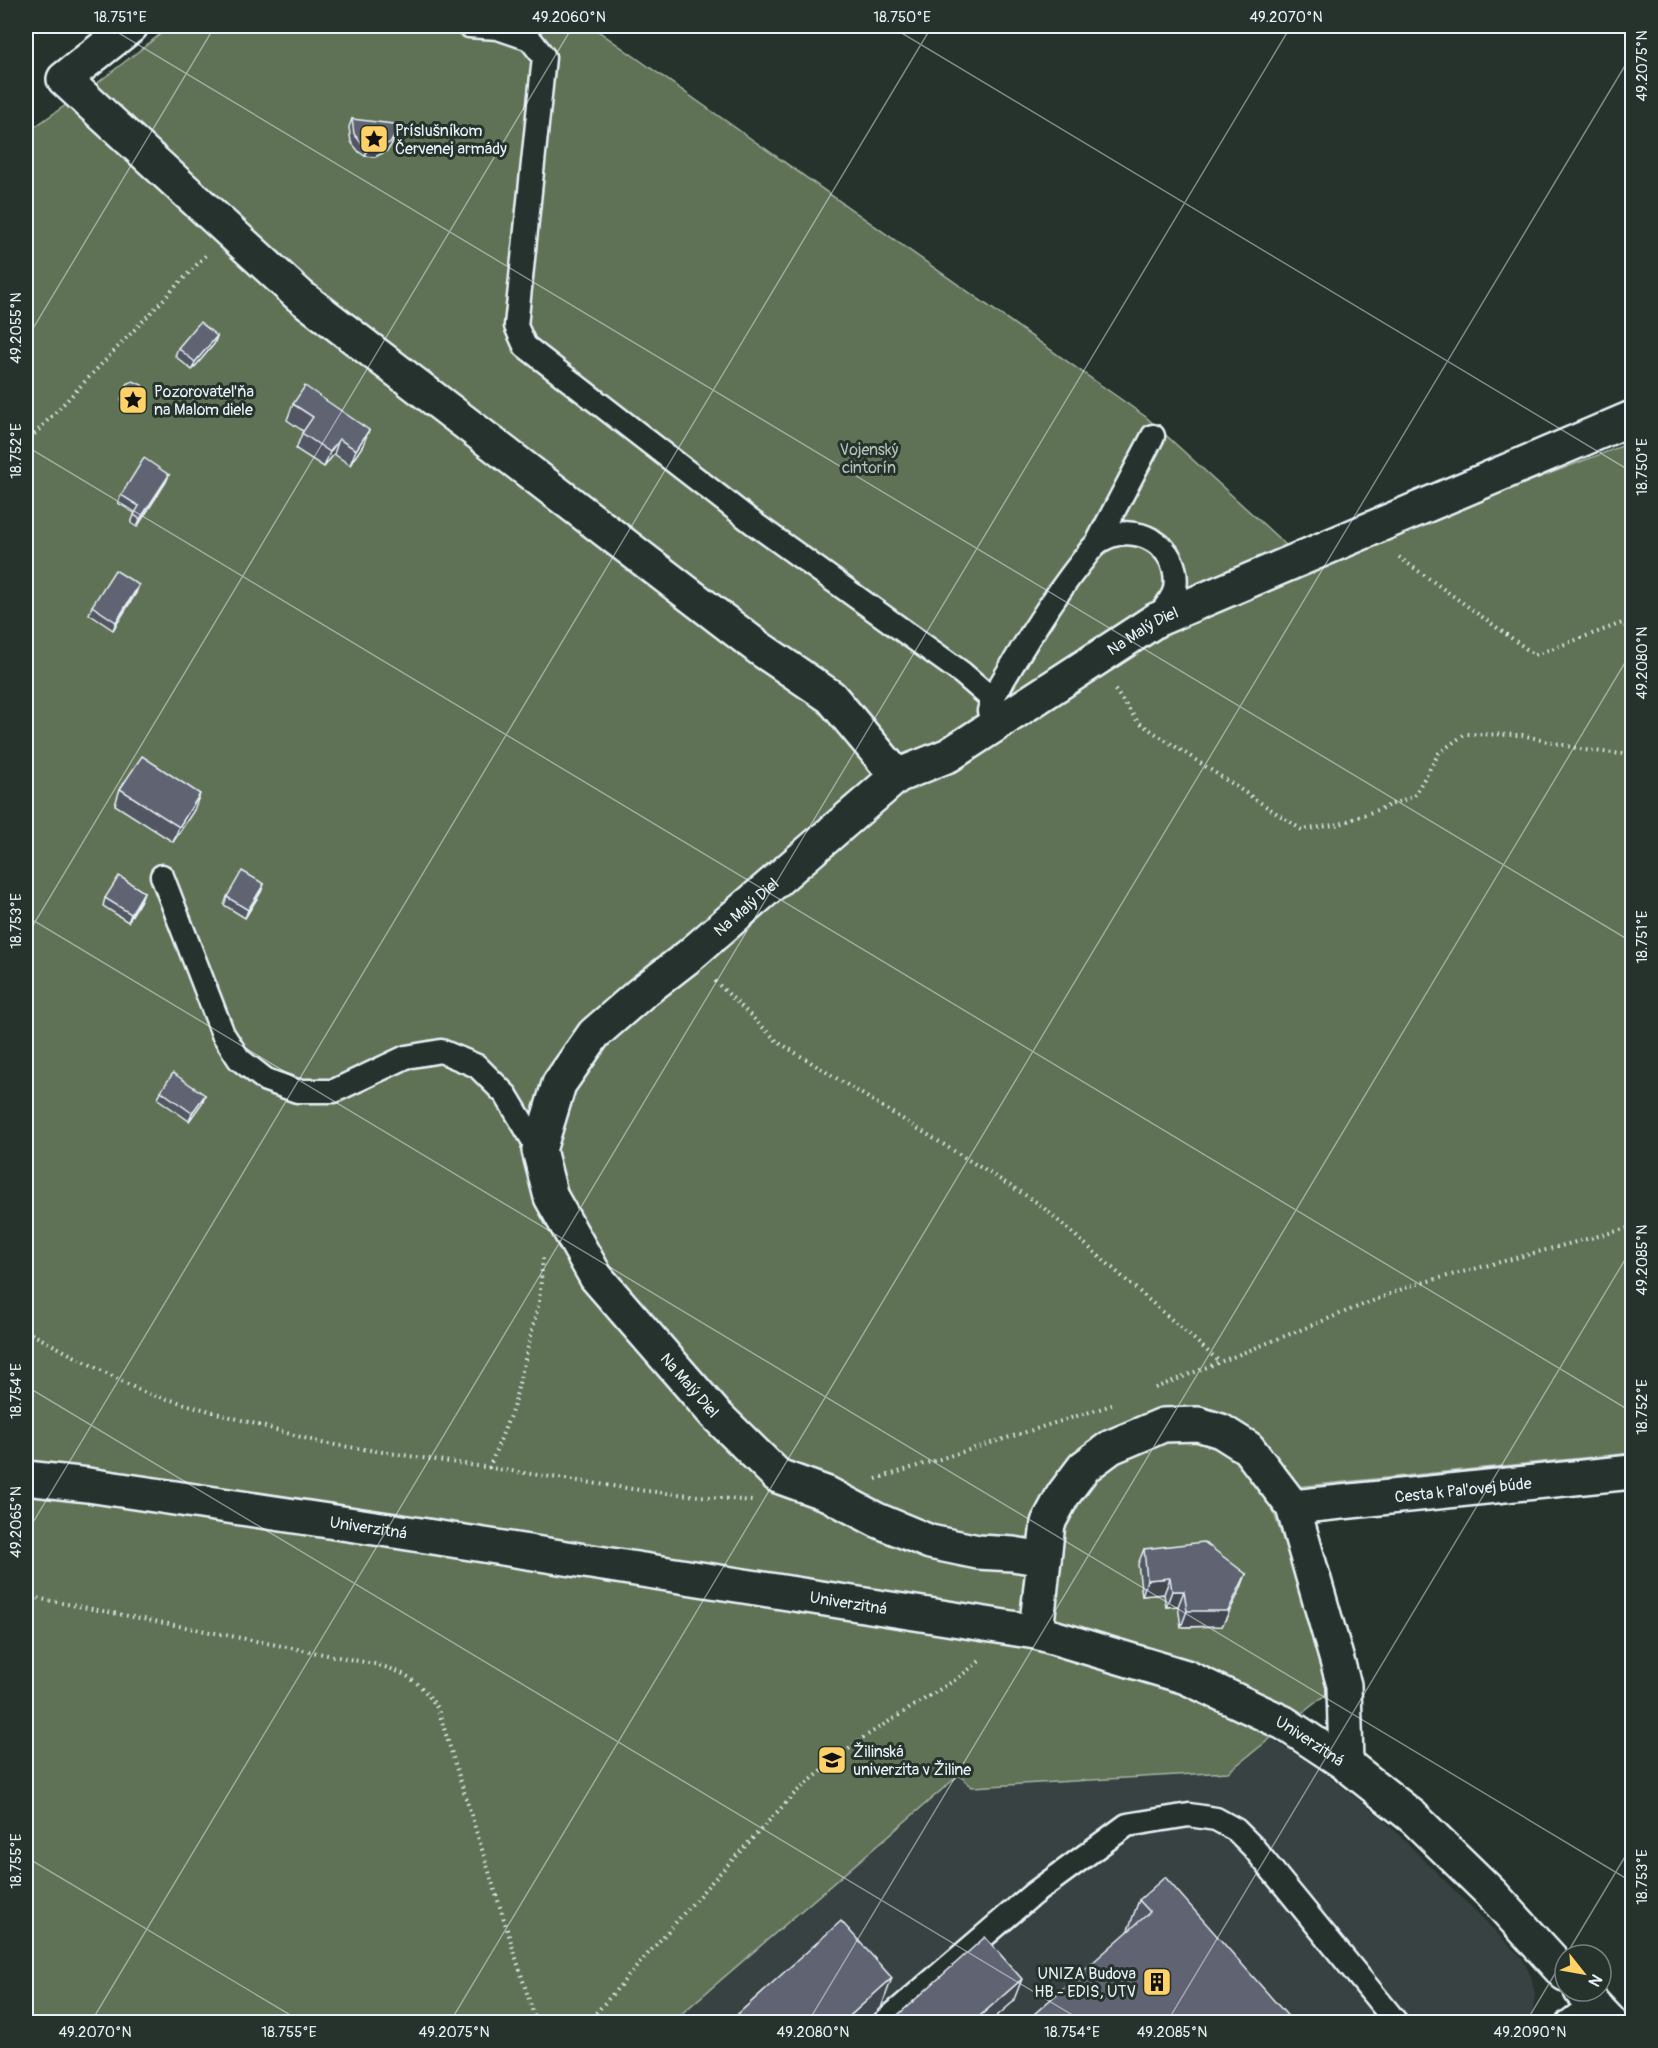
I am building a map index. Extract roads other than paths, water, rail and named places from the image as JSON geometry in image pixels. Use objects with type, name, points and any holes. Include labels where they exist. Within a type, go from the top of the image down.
[{"type":"street","points":[[131,26],[64,79],[300,296],[759,648],[831,697],[897,776]]},
{"type":"street","name":"Na Malý Diel","points":[[1044,1558],[978,1552],[930,1542],[877,1520],[828,1494],[778,1476],[715,1414],[596,1277],[551,1197],[539,1150],[558,1084],[594,1034],[689,956],[897,776],[949,755],[1156,620],[1632,418]]},
{"type":"street","points":[[1036,1632],[1048,1523],[1063,1495],[1084,1467],[1111,1447],[1163,1425],[1198,1424],[1221,1431],[1248,1448],[1293,1507],[1344,1686],[1346,1764]]},
{"type":"street","name":"Cesta k Paľovej búde","points":[[1293,1507],[1632,1472]]},
{"type":"street","name":"Univerzitná","points":[[26,1478],[88,1485],[395,1531],[1036,1632],[1186,1677],[1284,1723],[1346,1764],[1413,1817],[1491,1893],[1553,1961]]},
{"type":"lane","points":[[469,26],[498,28],[530,39],[544,57],[516,326],[525,346],[752,522],[962,673],[992,699]]},
{"type":"lane","points":[[984,732],[992,699],[1066,581],[1098,541],[1153,436]]},
{"type":"lane","points":[[1098,541],[1119,532],[1136,533],[1151,538],[1165,549],[1174,566],[1175,591],[1156,620]]},
{"type":"lane","points":[[162,876],[223,1034],[239,1059],[266,1080],[297,1090],[334,1091],[406,1057],[441,1051],[477,1066],[506,1095],[539,1150]]},
{"type":"lane","points":[[884,2022],[1034,1894],[1127,1825],[1190,1815],[1215,1819],[1236,1830],[1396,2022]]},
{"type":"place","name":"Príslušníkom Červenej armády","points":[[374,139]]},
{"type":"place","name":"Pozorovateľňa na Malom diele","points":[[133,400]]},
{"type":"place","name":"Žilinská univerzita v Žiline","points":[[832,1760]]},
{"type":"place","name":"UNIZA Budova HB - EDIS, UTV","points":[[1157,1982]]},
{"type":"park label","name":"Vojenský cintorín","points":[[869,458]]}]
